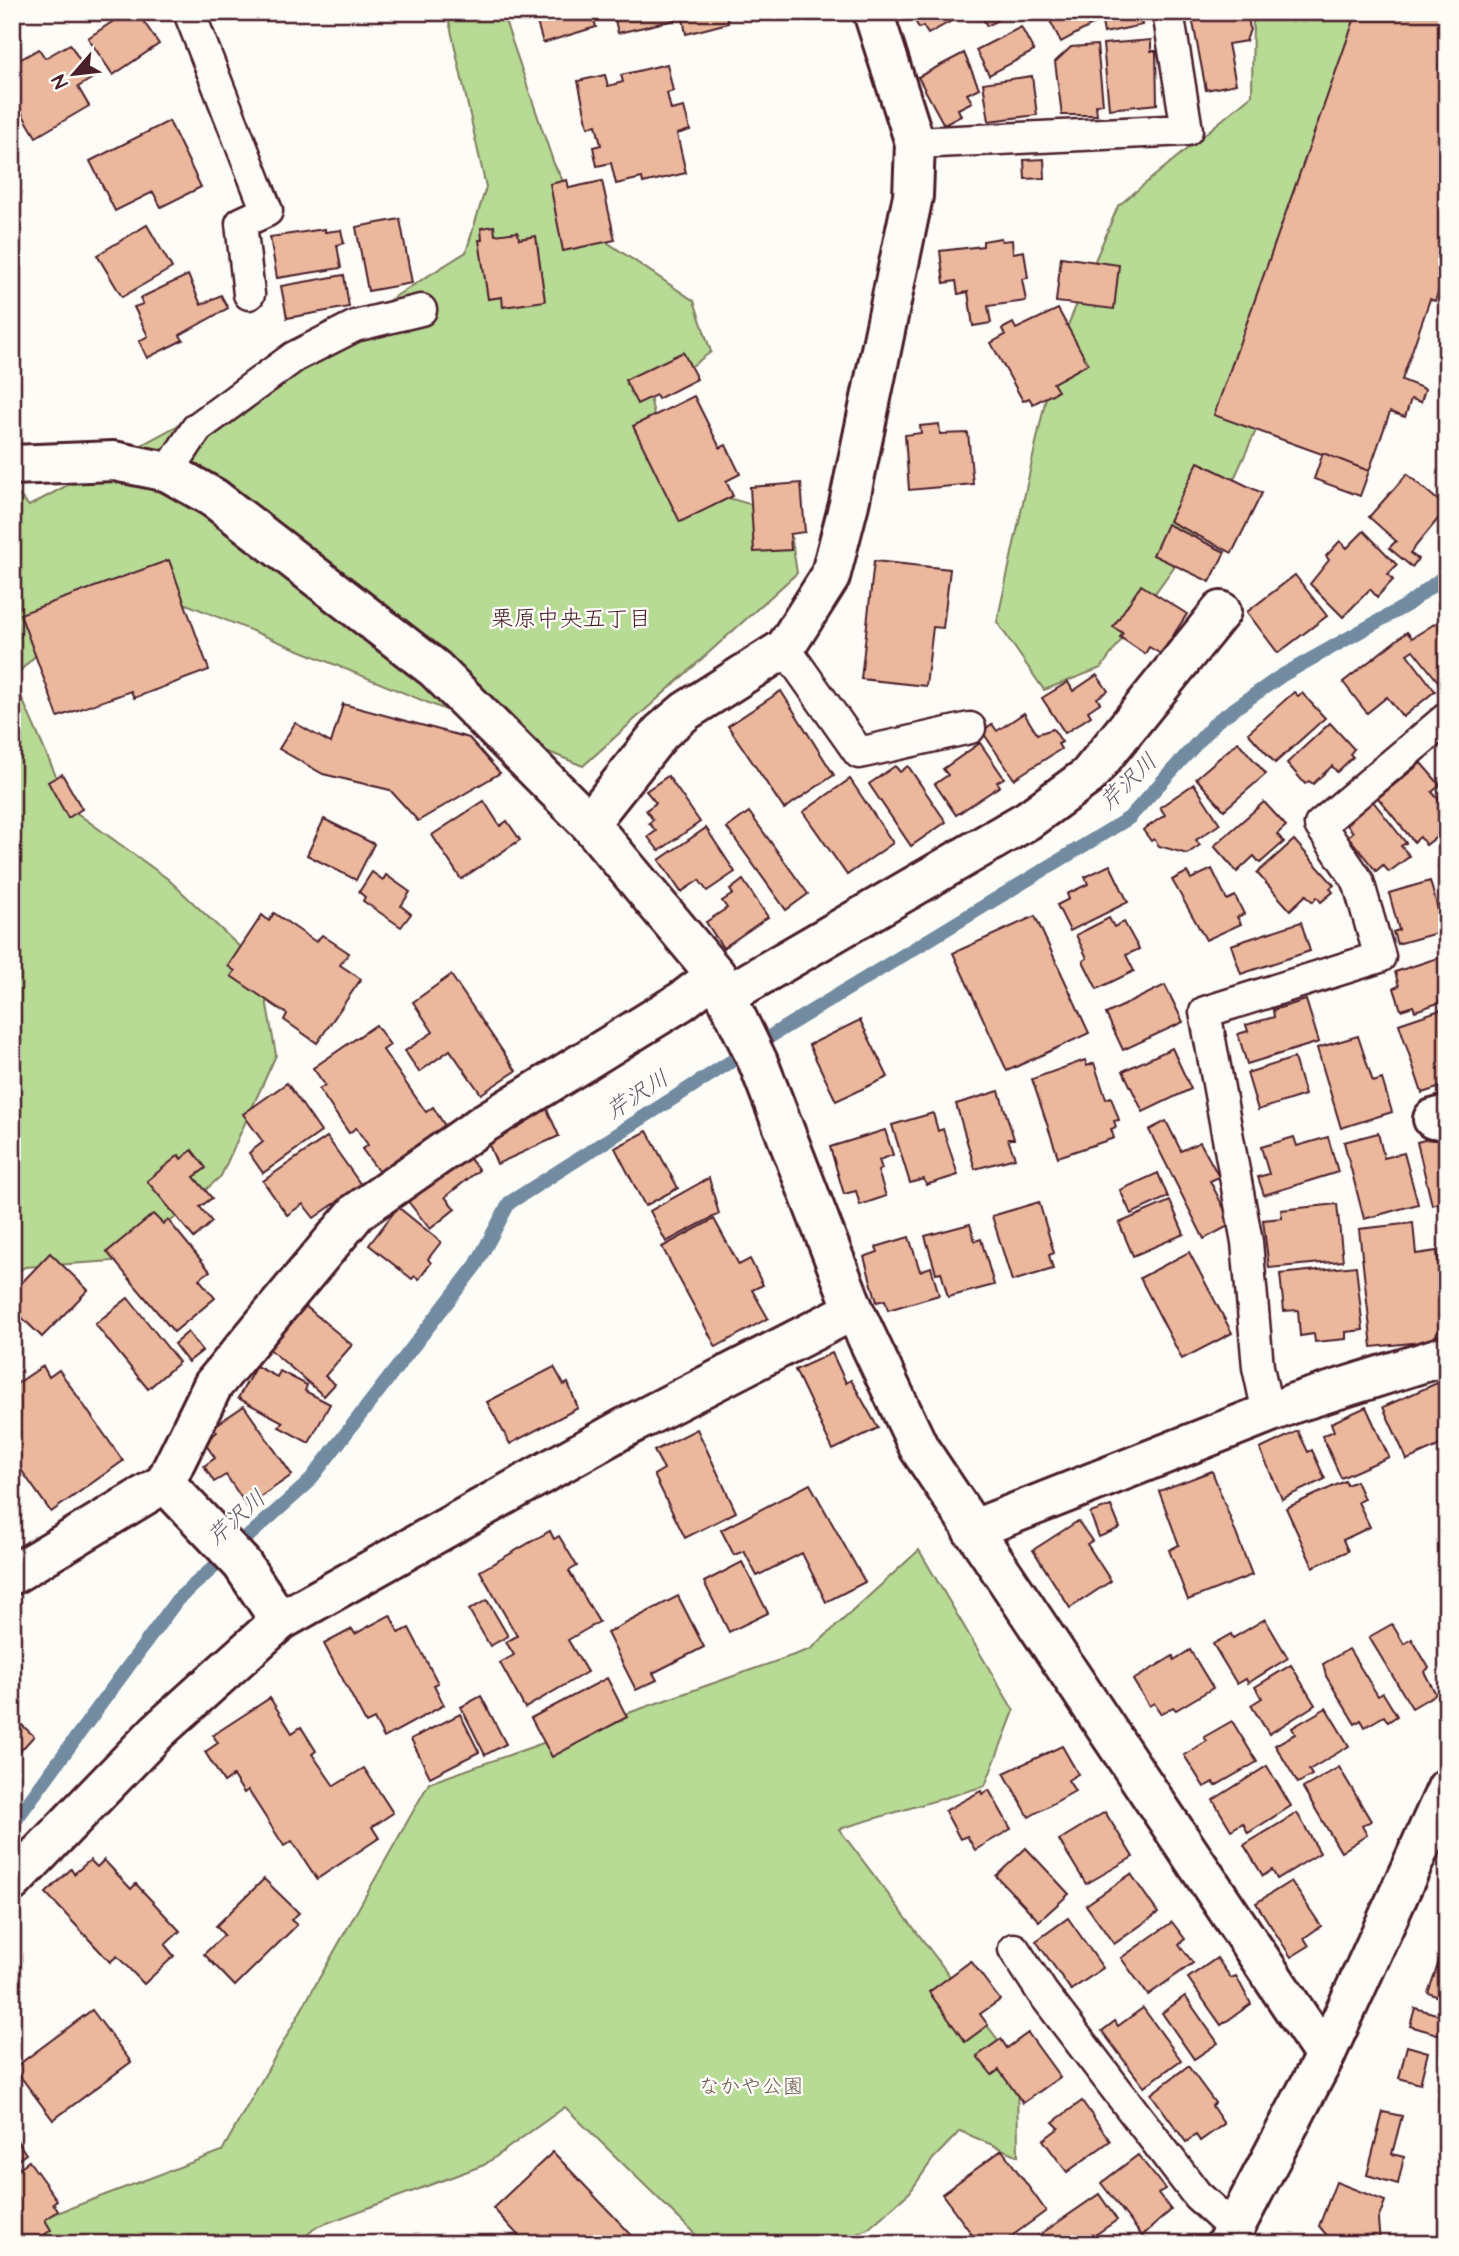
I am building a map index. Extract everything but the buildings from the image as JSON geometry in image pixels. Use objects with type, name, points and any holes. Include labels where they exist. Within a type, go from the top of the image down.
[{"type":"street","points":[[589,823],[661,732],[686,711],[785,648],[830,577],[849,504],[913,196],[915,143],[873,12]]},
{"type":"street","points":[[12,465],[114,461],[169,472],[214,498],[435,669],[589,823],[728,999],[758,1062],[854,1310],[919,1448],[1325,2056]]},
{"type":"street","points":[[12,1575],[165,1483],[214,1385],[357,1212],[483,1124],[682,1001],[728,999],[1028,820],[1088,776],[1221,611]]},
{"type":"street","points":[[12,1882],[158,1731],[280,1621],[626,1427],[854,1310]]},
{"type":"street","points":[[972,1530],[1268,1413],[1447,1355]]},
{"type":"street","points":[[165,1483],[229,1550],[280,1621]]},
{"type":"street","points":[[1230,2236],[1325,2056],[1447,1787]]},
{"type":"lane","points":[[189,12],[267,211],[241,223],[249,294]]},
{"type":"lane","points":[[915,143],[1187,130],[1168,12]]},
{"type":"lane","points":[[169,472],[197,428],[294,357],[355,326],[421,310]]},
{"type":"lane","points":[[785,648],[859,753],[971,728]]},
{"type":"lane","points":[[1268,1413],[1258,1367],[1247,1242],[1205,1012],[1380,957],[1358,881],[1320,825],[1447,718]]},
{"type":"lane","points":[[1014,1949],[1050,2002],[1230,2236]]},
{"type":"green space","points":[[447,12],[502,12],[554,164],[589,230],[694,301],[711,352],[650,397],[669,481],[788,515],[797,573],[583,766],[174,599],[72,619],[13,678],[70,808],[168,879],[260,966],[276,1055],[221,1176],[128,1260],[25,1267],[12,1275],[12,488],[29,506],[265,378],[466,252],[486,187]]},
{"type":"green space","points":[[1253,12],[1377,12],[1299,336],[1228,492],[1101,668],[1044,690],[997,622],[1055,356],[1118,206],[1252,95]]},
{"type":"green space","name":"なかや公園","points":[[919,1550],[1014,1711],[985,1786],[839,1829],[1017,2065],[1018,2156],[960,2131],[933,2159],[910,2192],[868,2229],[835,2244],[705,2244],[565,2107],[484,2165],[316,2227],[297,2244],[12,2244],[12,2230],[222,2151],[429,1783],[811,1649]]},
{"type":"waterway","name":"芹沢川","points":[[12,1825],[177,1600],[307,1484],[476,1265],[509,1203],[782,1029],[1129,818],[1217,721],[1281,676],[1407,605],[1447,574]]},
{"type":"district","name":"栗原中央五丁目","points":[[571,618]]}]
